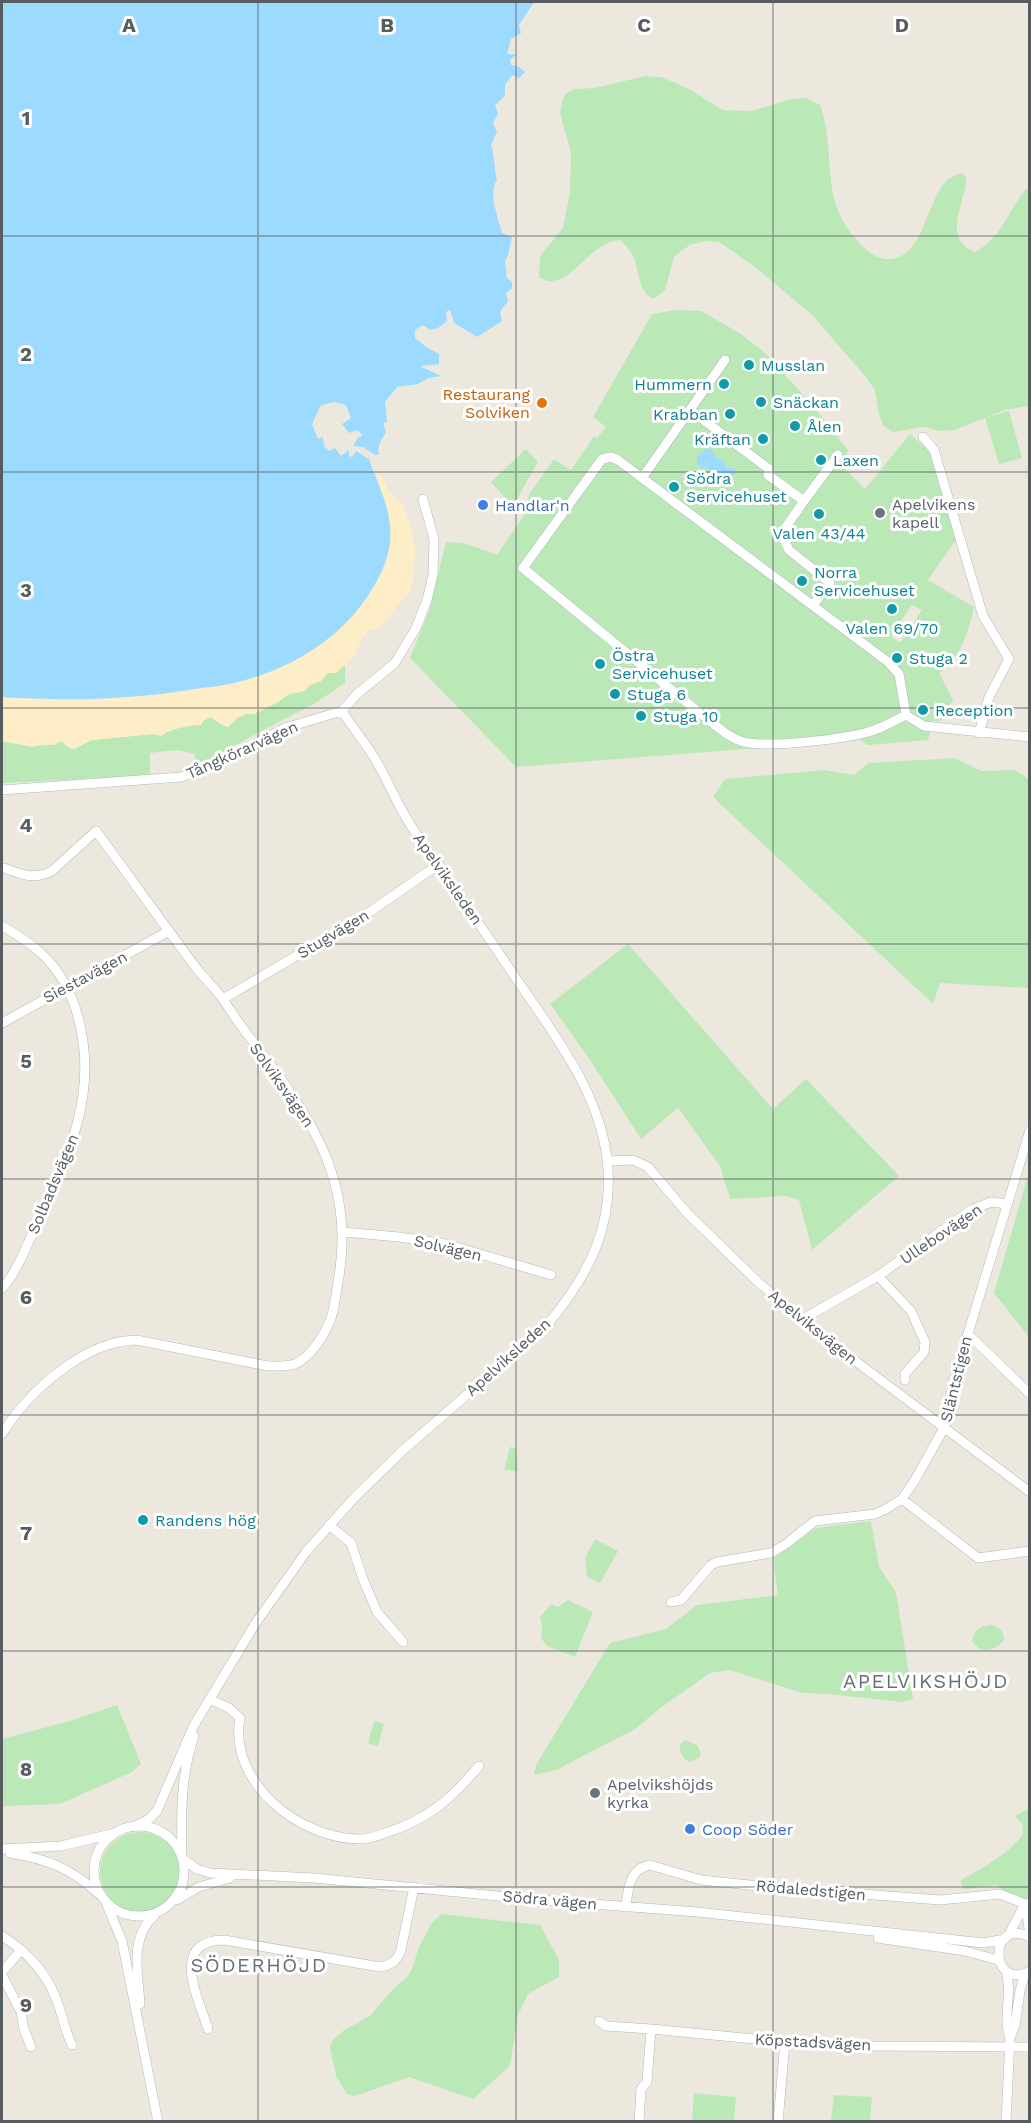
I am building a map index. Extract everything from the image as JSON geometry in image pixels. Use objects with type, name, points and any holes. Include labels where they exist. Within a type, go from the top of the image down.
[{"type":"street","points":[[642,477],[726,360]]},
{"type":"street","points":[[690,410],[768,468],[768,475],[804,501]]},
{"type":"street","points":[[923,437],[934,450],[982,616],[1009,659],[989,697],[978,733]]},
{"type":"street","points":[[813,605],[830,583],[789,550],[781,534],[837,455]]},
{"type":"street","points":[[906,715],[869,732],[828,739],[758,744],[743,742],[731,737],[701,714],[523,568],[602,459],[611,457],[642,477],[888,662],[899,674],[906,715],[924,726],[1029,737]]},
{"type":"street","name":"Tångkörarvägen","points":[[2,790],[181,777],[205,769],[285,728],[342,711],[357,694],[394,663],[410,640],[422,615],[433,576],[435,551],[423,499]]},
{"type":"street","name":"Apelviksleden","points":[[135,1826],[158,1811],[188,1737],[255,1624],[287,1578],[353,1499],[401,1452],[532,1339],[570,1298],[590,1263],[602,1227],[607,1197],[608,1161],[597,1113],[579,1075],[534,1004],[439,864],[413,830],[370,750],[342,711]]},
{"type":"street","name":"Solviksvägen","points":[[2,1434],[18,1410],[53,1376],[92,1353],[125,1340],[148,1342],[268,1366],[290,1365],[300,1361],[322,1335],[332,1314],[340,1270],[343,1232],[335,1182],[313,1126],[223,999],[169,932],[96,831],[51,871],[43,875],[30,878],[4,868]]},
{"type":"street","name":"Stugvägen","points":[[223,999],[361,918],[439,864]]},
{"type":"street","name":"Solbadsvägen","points":[[2,926],[28,942],[43,955],[68,986],[78,1014],[86,1050],[86,1076],[80,1118],[68,1155],[8,1281],[2,1288]]},
{"type":"street","name":"Siestavägen","points":[[2,1023],[169,932]]},
{"type":"street","name":"Släntstigen","points":[[671,1602],[681,1600],[711,1565],[717,1562],[771,1553],[815,1521],[875,1514],[902,1499],[944,1428],[953,1383],[1029,1130]]},
{"type":"street","name":"Apelviksvägen","points":[[608,1161],[633,1160],[648,1167],[718,1246],[759,1283],[1029,1492]]},
{"type":"street","name":"Ullebovägen","points":[[803,1319],[878,1276],[971,1210],[991,1202],[1007,1204]]},
{"type":"street","name":"Solvägen","points":[[343,1232],[446,1244],[551,1275]]},
{"type":"street","points":[[878,1276],[911,1311],[925,1342],[924,1352],[905,1374],[905,1380]]},
{"type":"street","points":[[968,1334],[1029,1394]]},
{"type":"street","points":[[902,1499],[978,1558],[1029,1551]]},
{"type":"street","points":[[329,1526],[351,1543],[377,1612],[403,1642]]},
{"type":"street","points":[[211,1700],[229,1708],[240,1718],[239,1744],[248,1768],[262,1792],[288,1816],[330,1835],[362,1839],[408,1826],[447,1801],[479,1766]]},
{"type":"street","name":"Apelviksleden","points":[[182,1857],[183,1780],[190,1749],[205,1709]]},
{"type":"street","points":[[2,1851],[61,1846],[135,1826],[148,1826],[165,1833],[172,1839],[182,1857],[185,1870],[183,1884],[177,1897],[146,1924],[138,1942],[142,2036]]},
{"type":"street","points":[[116,1832],[102,1846],[94,1864],[96,1884],[122,1941],[158,2121]]},
{"type":"street","points":[[2,1851],[52,1862],[75,1874],[119,1912],[131,1916],[160,1912]]},
{"type":"street","name":"Södra vägen","points":[[182,1857],[203,1872],[414,1887],[742,1917],[984,1943],[1019,1934],[1029,1936]]},
{"type":"street","name":"Rödaledstigen","points":[[627,1907],[628,1890],[633,1874],[643,1866],[650,1864],[685,1876],[735,1884],[940,1900],[1000,1894],[1027,1904]]},
{"type":"street","name":"Södra vägen","points":[[169,1905],[210,1883],[253,1874]]},
{"type":"street","points":[[208,2029],[191,1981],[190,1964],[196,1951],[202,1945],[214,1940],[224,1940],[380,1967],[387,1966],[399,1957],[414,1887]]},
{"type":"street","points":[[1027,1904],[1029,1936]]},
{"type":"street","points":[[1010,2043],[1007,2028],[1009,1985],[1006,1971],[998,1960],[998,1948],[1027,1904]]},
{"type":"street","name":"Södra vägen","points":[[847,1929],[894,1941],[973,1952],[998,1960]]},
{"type":"street","points":[[2,1936],[21,1950],[46,1978],[55,1995],[65,2031],[72,2045]]},
{"type":"street","points":[[21,1950],[2,1974],[21,2012],[31,2047]]},
{"type":"street","points":[[1006,1971],[1016,1974],[1027,1972]]},
{"type":"street","points":[[1006,2121],[1010,2043],[1020,1991],[1027,1972]]},
{"type":"street","name":"Köpstadsvägen","points":[[599,2021],[606,2026],[785,2042],[866,2046],[1010,2043],[1029,2047]]},
{"type":"street","points":[[639,2121],[641,2089],[647,2082],[651,2029]]},
{"type":"street","points":[[778,2121],[785,2042]]},
{"type":"green space","points":[[645,76],[661,77],[687,88],[723,110],[751,111],[792,99],[806,98],[820,105],[828,140],[832,190],[836,206],[856,240],[878,257],[896,258],[911,248],[921,232],[938,192],[948,179],[961,173],[966,176],[957,228],[964,245],[975,252],[992,239],[1029,186],[1029,406],[1004,410],[955,430],[940,431],[924,427],[893,432],[884,426],[879,414],[875,390],[813,316],[754,266],[719,242],[708,241],[692,244],[674,257],[665,290],[654,299],[642,286],[633,256],[621,240],[601,247],[561,279],[548,281],[539,277],[540,256],[563,228],[570,192],[571,153],[560,113],[566,93],[575,89],[595,88]]},
{"type":"green space","points":[[677,310],[701,311],[741,334],[764,352],[815,408],[848,450],[844,468],[865,489],[910,434],[931,453],[956,540],[928,580],[974,607],[970,625],[958,653],[939,673],[953,700],[941,721],[933,721],[928,740],[868,745],[860,740],[516,767],[410,658],[429,611],[446,542],[464,543],[497,555],[523,517],[529,494],[554,459],[571,470],[594,436],[597,438],[606,427],[593,417],[652,314]],"holes":[[[912,605],[922,610],[900,643],[891,636]]]},
{"type":"green space","points":[[1009,411],[1022,458],[999,464],[985,418]]},
{"type":"green space","points":[[526,449],[538,462],[514,504],[511,504],[491,482]]},
{"type":"green space","points":[[345,664],[345,683],[314,704],[200,765],[195,763],[195,754],[177,750],[150,753],[150,776],[2,783],[2,741],[40,746],[61,741],[69,748],[75,749],[92,740],[153,734],[160,736],[180,728],[201,725],[210,717],[228,727],[237,718],[246,714],[254,714],[289,694],[302,692],[310,685],[321,681],[328,673],[336,673]]},
{"type":"green space","points":[[954,758],[982,771],[1015,770],[1029,779],[1029,988],[940,983],[933,1004],[713,797],[725,779],[824,770],[854,775],[869,763]]},
{"type":"green space","points":[[628,944],[773,1109],[806,1079],[899,1176],[812,1250],[799,1200],[786,1196],[730,1199],[720,1166],[678,1108],[641,1139],[592,1063],[550,1004]]},
{"type":"green space","points":[[1029,1172],[1029,1337],[994,1293]]},
{"type":"green space","points":[[510,1447],[516,1448],[518,1471],[504,1470]]},
{"type":"green space","points":[[871,1521],[879,1567],[896,1592],[913,1699],[902,1702],[802,1693],[730,1670],[710,1673],[635,1729],[556,1770],[534,1774],[536,1765],[610,1643],[666,1629],[697,1605],[778,1595],[773,1559],[816,1528]]},
{"type":"green space","points":[[595,1539],[618,1551],[600,1583],[587,1577],[585,1558]]},
{"type":"green space","points":[[568,1600],[593,1612],[575,1657],[547,1646],[541,1638],[540,1617],[551,1604],[558,1607]]},
{"type":"green space","points":[[991,1625],[1001,1630],[1004,1640],[992,1649],[978,1648],[972,1641],[974,1634],[984,1626]]},
{"type":"green space","points":[[117,1705],[141,1764],[132,1772],[60,1804],[2,1806],[2,1739],[70,1721]]},
{"type":"green space","points":[[374,1721],[384,1724],[378,1746],[368,1743]]},
{"type":"green space","points":[[686,1740],[697,1745],[701,1753],[700,1757],[690,1762],[683,1757],[680,1750],[680,1744]]},
{"type":"green space","points":[[1029,1808],[1029,1899],[1014,1897],[996,1885],[964,1889],[960,1881],[986,1866],[1017,1842],[1023,1834],[1022,1824],[1015,1816]]},
{"type":"green space","points":[[132,1832],[148,1832],[169,1843],[180,1864],[180,1880],[169,1901],[148,1912],[132,1912],[118,1906],[106,1894],[100,1880],[100,1864],[106,1850],[118,1838]]},
{"type":"green space","points":[[441,1914],[540,1925],[559,1960],[559,1977],[528,1994],[518,2015],[510,2066],[473,2099],[409,2077],[355,2096],[347,2094],[336,2076],[330,2047],[333,2040],[343,2031],[370,2016],[393,1989],[407,1977],[419,1947],[432,1923]]},
{"type":"green space","points":[[694,2093],[736,2097],[734,2121],[692,2121]]},
{"type":"green space","points":[[834,2095],[872,2097],[870,2121],[831,2121]]},
{"type":"sand","points":[[376,475],[382,476],[390,493],[402,504],[410,523],[415,549],[413,582],[410,591],[387,621],[377,629],[367,632],[354,657],[336,673],[328,673],[321,681],[310,685],[304,691],[289,694],[254,714],[246,714],[237,718],[228,727],[210,717],[201,725],[180,727],[161,736],[153,734],[92,740],[71,749],[61,741],[54,745],[45,744],[33,747],[2,741],[2,697],[90,700],[167,694],[233,684],[299,658],[335,634],[356,612],[390,541],[387,507]]},
{"type":"water","points":[[2,2],[534,2],[519,25],[521,33],[511,39],[507,54],[517,54],[510,60],[511,65],[525,72],[519,78],[512,75],[505,85],[505,96],[495,105],[498,114],[493,123],[497,132],[491,145],[497,180],[494,185],[493,199],[502,233],[512,237],[505,261],[507,278],[512,282],[512,288],[506,293],[508,301],[500,312],[502,321],[477,337],[454,323],[450,310],[446,312],[447,321],[438,328],[430,330],[423,325],[415,330],[415,338],[439,354],[439,364],[420,366],[441,376],[428,378],[418,384],[397,387],[385,402],[387,422],[383,423],[386,432],[379,446],[379,455],[363,447],[353,446],[358,437],[362,435],[357,430],[349,433],[342,424],[351,418],[346,405],[334,402],[321,405],[312,424],[318,439],[323,437],[324,446],[329,451],[335,448],[341,456],[349,450],[349,456],[352,457],[356,451],[369,459],[387,509],[390,531],[389,550],[378,579],[365,600],[339,630],[307,654],[271,671],[227,684],[142,696],[72,699],[2,697]]},
{"type":"water","points":[[705,449],[710,449],[716,458],[723,460],[726,467],[735,469],[735,474],[728,477],[725,483],[720,478],[712,477],[708,468],[697,464],[697,458]]},
{"type":"place","name":"Musslan","points":[[749,365]]},
{"type":"place","name":"Hummern","points":[[724,384]]},
{"type":"place","name":"Snäckan","points":[[761,402]]},
{"type":"place","name":"Restaurang Solviken","points":[[542,403]]},
{"type":"place","name":"Krabban","points":[[730,414]]},
{"type":"place","name":"Ålen","points":[[795,426]]},
{"type":"place","name":"Kräftan","points":[[763,439]]},
{"type":"place","name":"Laxen","points":[[821,460]]},
{"type":"place","name":"Södra Servicehuset","points":[[674,487]]},
{"type":"place","name":"Handlar'n","points":[[483,505]]},
{"type":"place","name":"Apelvikens kapell","points":[[880,513]]},
{"type":"place","name":"Valen 43/44","points":[[819,514]]},
{"type":"place","name":"Norra Servicehuset","points":[[802,581]]},
{"type":"place","name":"Valen 69/70","points":[[892,609]]},
{"type":"place","name":"Stuga 2","points":[[897,658]]},
{"type":"place","name":"Östra Servicehuset","points":[[600,664]]},
{"type":"place","name":"Stuga 6","points":[[615,694]]},
{"type":"place","name":"Reception","points":[[923,710]]},
{"type":"place","name":"Stuga 10","points":[[641,716]]},
{"type":"place","name":"Randens hög","points":[[143,1520]]},
{"type":"place","name":"Apelvikshöjds kyrka","points":[[595,1793]]},
{"type":"place","name":"Coop Söder","points":[[690,1829]]},
{"type":"district","name":"APELVIKSHÖJD","points":[[926,1681]]},
{"type":"district","name":"SÖDERHÖJD","points":[[259,1965]]}]
